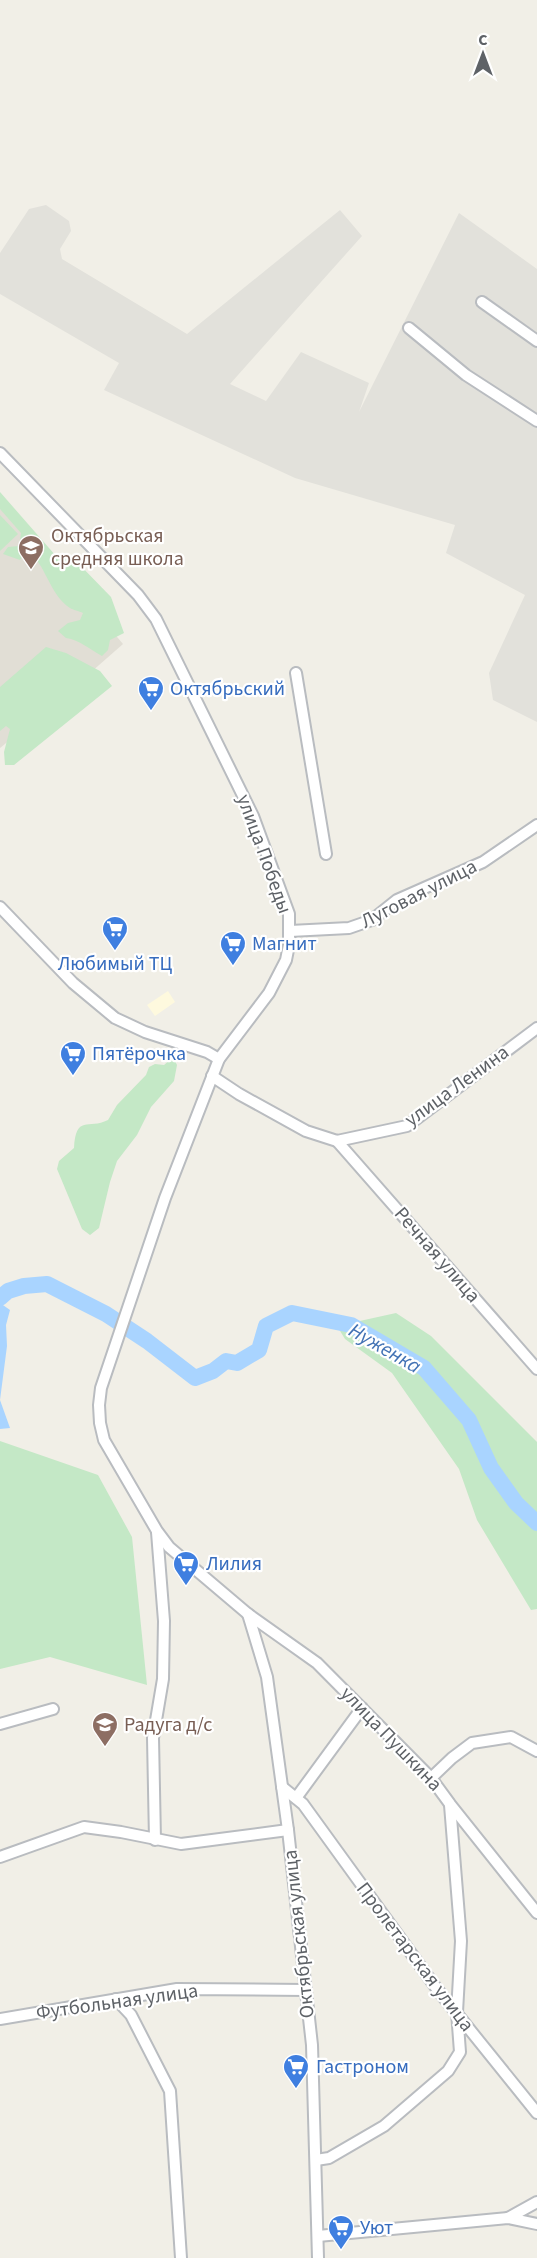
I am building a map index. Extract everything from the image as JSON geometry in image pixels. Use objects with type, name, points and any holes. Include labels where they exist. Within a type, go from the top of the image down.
[{"type":"street","points":[[482,302],[537,341]]},
{"type":"street","points":[[409,328],[466,375],[537,421]]},
{"type":"street","name":"улица Победы","points":[[0,453],[138,595],[156,618],[253,816],[289,914],[290,931],[286,960],[269,993],[219,1059],[165,1198],[101,1388],[100,1423],[104,1440],[157,1532]]},
{"type":"street","points":[[296,673],[326,854]]},
{"type":"street","name":"Луговая улица","points":[[290,931],[349,928],[372,920],[398,900],[483,862],[537,825]]},
{"type":"street","points":[[0,907],[72,983],[115,1018],[144,1032],[207,1052],[219,1059]]},
{"type":"street","name":"улица Ленина","points":[[337,1141],[407,1126],[537,1028]]},
{"type":"street","points":[[212,1076],[239,1094],[306,1131],[337,1141]]},
{"type":"street","name":"Речная улица","points":[[337,1141],[537,1369]]},
{"type":"street","points":[[156,1840],[153,1738],[163,1679],[164,1621],[157,1532]]},
{"type":"street","name":"улица Пушкина","points":[[157,1532],[169,1547],[248,1614],[317,1663],[431,1778],[537,1912]]},
{"type":"street","name":"Октябрьская улица","points":[[248,1614],[267,1677],[288,1830],[312,2045],[318,2258]]},
{"type":"street","points":[[296,1798],[362,1708]]},
{"type":"street","points":[[0,1724],[53,1709]]},
{"type":"street","points":[[431,1778],[472,1743],[510,1737],[537,1751]]},
{"type":"street","name":"Пролетарская улица","points":[[282,1788],[303,1804],[391,1928],[537,2113]]},
{"type":"street","points":[[316,2160],[329,2158],[384,2126],[448,2071],[460,2052],[457,2013],[461,1941],[450,1804]]},
{"type":"street","points":[[0,1857],[84,1827],[181,1844],[288,1830]]},
{"type":"street","name":"Футбольная улица","points":[[0,2019],[177,1989],[306,1990]]},
{"type":"street","points":[[116,1999],[132,2015],[170,2091],[181,2258]]},
{"type":"street","points":[[508,2218],[537,2202]]},
{"type":"street","points":[[318,2236],[508,2218],[537,2224]]},
{"type":"shaded area","points":[[46,205],[69,221],[71,231],[60,249],[62,259],[187,334],[340,210],[362,236],[230,384],[266,401],[301,352],[369,383],[359,412],[459,213],[537,269],[537,722],[493,700],[489,673],[525,595],[446,553],[455,525],[295,478],[104,390],[119,363],[0,294],[0,253],[29,209]]},
{"type":"shaded area","name":"Октябрьская средняя школа","points":[[0,499],[123,644],[0,748]]},
{"type":"shaded area","points":[[168,991],[175,1002],[155,1016],[147,1005]]},
{"type":"green space","points":[[0,492],[56,556],[76,561],[111,597],[124,633],[110,640],[108,650],[102,656],[66,638],[58,631],[68,623],[80,620],[83,613],[71,609],[63,602],[33,556],[27,550],[20,560],[3,554],[8,547],[19,546],[21,533],[0,509]]},
{"type":"green space","points":[[0,515],[18,534],[0,551]]},
{"type":"green space","points":[[46,647],[66,653],[100,671],[112,686],[14,765],[5,765],[4,752],[10,729],[6,726],[0,731],[0,687]]},
{"type":"green space","points":[[170,1060],[175,1061],[177,1065],[174,1081],[151,1107],[137,1135],[117,1161],[99,1228],[90,1235],[82,1229],[57,1169],[59,1161],[74,1148],[75,1137],[80,1127],[108,1120],[117,1105],[146,1075],[149,1067],[155,1064],[164,1065]]},
{"type":"green space","points":[[396,1313],[431,1336],[537,1442],[537,1609],[531,1610],[477,1520],[459,1469],[392,1373],[345,1339],[337,1326]]},
{"type":"green space","points":[[0,1441],[98,1475],[132,1537],[147,1685],[50,1657],[0,1669]]},
{"type":"water","points":[[0,1303],[10,1310],[6,1325],[7,1346],[0,1400]]},
{"type":"water","points":[[0,1400],[10,1428],[0,1429]]},
{"type":"waterway","name":"Нуженка","points":[[0,1298],[8,1291],[24,1286],[47,1284],[106,1314],[147,1341],[195,1378],[213,1371],[226,1361],[237,1363],[259,1350],[266,1326],[292,1313],[351,1325],[424,1368],[469,1420],[491,1468],[516,1503],[537,1523]]},
{"type":"place","name":"Октябрьская средняя школа","points":[[31,571]]},
{"type":"place","name":"Октябрьский","points":[[151,712]]},
{"type":"place","name":"Любимый ТЦ","points":[[115,952]]},
{"type":"place","name":"Магнит","points":[[233,967]]},
{"type":"place","name":"Пятёрочка","points":[[73,1077]]},
{"type":"place","name":"Лилия","points":[[186,1587]]},
{"type":"place","name":"Радуга д/с","points":[[105,1748]]},
{"type":"place","name":"Гастроном","points":[[296,2090]]},
{"type":"place","name":"Уют","points":[[341,2251]]}]
